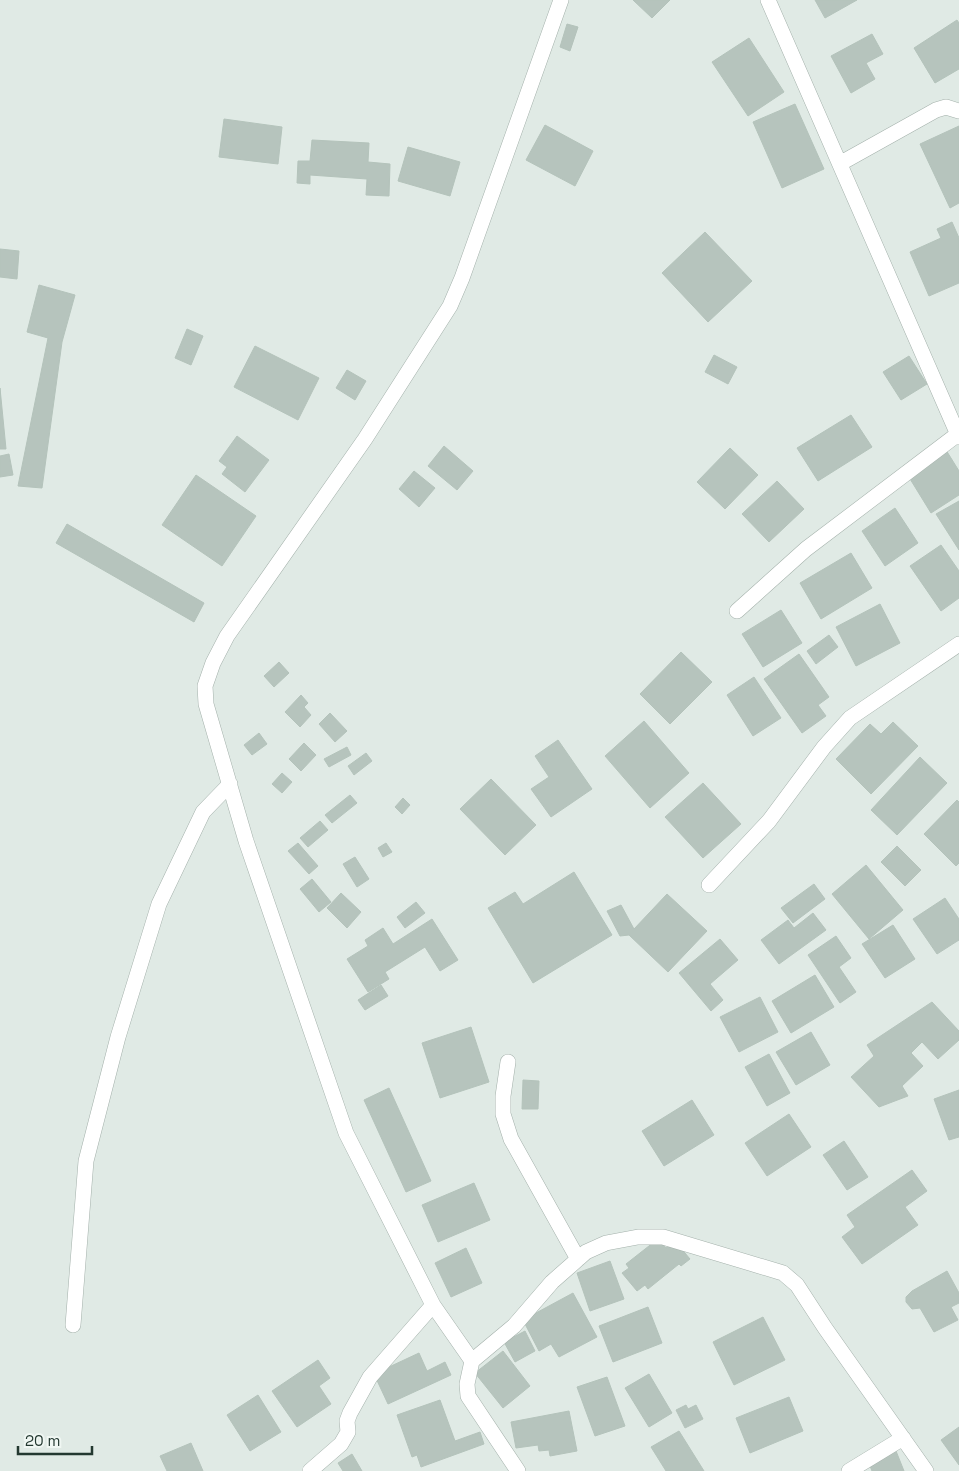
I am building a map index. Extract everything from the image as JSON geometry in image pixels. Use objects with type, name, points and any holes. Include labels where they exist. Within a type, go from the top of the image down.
[{"type":"street","points":[[472,1362],[433,1305],[346,1133],[246,841],[206,704],[205,686],[212,663],[227,636],[365,439],[450,306],[462,278],[561,0]]},
{"type":"street","points":[[737,611],[806,549],[958,435],[768,0]]},
{"type":"street","points":[[841,164],[936,110],[946,107],[959,111]]},
{"type":"street","points":[[709,885],[769,821],[824,747],[850,718],[959,644]]},
{"type":"street","points":[[73,1325],[86,1161],[118,1037],[159,904],[203,812],[230,784]]},
{"type":"street","points":[[508,1062],[503,1096],[503,1114],[511,1139],[578,1259]]},
{"type":"street","points":[[518,1471],[468,1396],[467,1384],[472,1362],[514,1326],[552,1282],[586,1252],[606,1243],[638,1237],[663,1237],[783,1273],[797,1285],[926,1471]]},
{"type":"street","points":[[316,1469],[344,1440],[348,1432],[347,1421],[370,1377],[433,1305]]},
{"type":"street","points":[[849,1471],[903,1438]]},
{"type":"building","points":[[633,0],[670,0],[652,18]]},
{"type":"building","points":[[815,0],[857,0],[825,18]]},
{"type":"building","points":[[957,20],[959,23],[959,69],[935,83],[914,48]]},
{"type":"building","points":[[567,24],[578,27],[570,51],[560,47]]},
{"type":"building","points":[[872,34],[883,54],[866,63],[875,79],[851,93],[831,56]]},
{"type":"building","points":[[749,38],[784,92],[748,116],[712,62]]},
{"type":"building","points":[[795,104],[824,169],[782,188],[753,122]]},
{"type":"building","points":[[224,119],[282,127],[278,164],[219,157]]},
{"type":"building","points":[[545,125],[593,151],[575,186],[526,160]]},
{"type":"building","points":[[959,126],[959,203],[950,208],[920,144]]},
{"type":"building","points":[[312,140],[369,143],[368,162],[390,164],[389,196],[366,195],[367,179],[310,175],[310,184],[297,183],[298,161],[310,161]]},
{"type":"building","points":[[408,147],[460,162],[450,196],[398,181]]},
{"type":"building","points":[[952,222],[959,238],[959,283],[929,296],[910,252],[941,238],[937,229]]},
{"type":"building","points":[[705,232],[752,281],[708,322],[662,273]]},
{"type":"building","points":[[0,249],[19,251],[17,279],[0,277]]},
{"type":"building","points":[[39,285],[75,295],[62,342],[42,488],[18,486],[48,338],[27,332]]},
{"type":"building","points":[[187,329],[203,336],[191,365],[175,358]]},
{"type":"building","points":[[255,346],[319,378],[298,420],[234,387]]},
{"type":"building","points":[[714,355],[737,367],[728,384],[705,372]]},
{"type":"building","points":[[909,356],[927,384],[901,400],[883,372]]},
{"type":"building","points":[[347,370],[366,381],[355,400],[336,388]]},
{"type":"building","points":[[0,388],[6,449],[0,449]]},
{"type":"building","points":[[851,415],[872,447],[818,481],[797,448]]},
{"type":"building","points":[[237,436],[269,460],[245,492],[222,474],[227,467],[219,461]]},
{"type":"building","points":[[444,446],[473,471],[457,490],[428,466]]},
{"type":"building","points":[[730,448],[758,475],[725,509],[697,482]]},
{"type":"building","points":[[946,450],[959,471],[959,495],[931,513],[907,474]]},
{"type":"building","points":[[9,454],[13,475],[0,477],[0,456]]},
{"type":"building","points":[[414,471],[435,488],[419,507],[399,489]]},
{"type":"building","points":[[196,475],[256,516],[222,566],[162,525]]},
{"type":"building","points":[[777,481],[804,509],[769,542],[742,514]]},
{"type":"building","points":[[959,501],[959,550],[936,514]]},
{"type":"building","points":[[895,508],[918,543],[885,566],[862,531]]},
{"type":"building","points":[[67,524],[204,603],[194,622],[56,543]]},
{"type":"building","points":[[941,545],[959,571],[959,598],[941,611],[910,566]]},
{"type":"building","points":[[851,553],[872,588],[821,619],[800,583]]},
{"type":"building","points":[[880,604],[900,643],[856,666],[836,627]]},
{"type":"building","points":[[781,610],[802,643],[763,667],[742,634]]},
{"type":"building","points":[[829,635],[838,647],[816,664],[807,651]]},
{"type":"building","points":[[681,652],[712,682],[670,724],[640,694]]},
{"type":"building","points":[[799,654],[829,697],[818,705],[826,716],[802,733],[764,679]]},
{"type":"building","points":[[279,662],[289,673],[274,687],[264,676]]},
{"type":"building","points":[[754,677],[781,718],[753,736],[727,695]]},
{"type":"building","points":[[301,695],[308,703],[304,707],[311,715],[300,727],[285,712]]},
{"type":"building","points":[[330,713],[347,731],[335,742],[319,724]]},
{"type":"building","points":[[644,721],[689,773],[650,808],[605,756]]},
{"type":"building","points":[[893,722],[918,746],[871,794],[836,759],[870,724],[881,734]]},
{"type":"building","points":[[259,733],[267,744],[252,755],[244,745]]},
{"type":"building","points":[[558,740],[592,789],[551,817],[531,789],[549,777],[535,756]]},
{"type":"building","points":[[304,743],[316,755],[301,771],[289,759]]},
{"type":"building","points":[[347,747],[351,755],[329,767],[324,759]]},
{"type":"building","points":[[366,753],[372,761],[354,775],[348,766]]},
{"type":"building","points":[[920,757],[947,783],[897,835],[871,810]]},
{"type":"building","points":[[282,773],[292,782],[282,793],[272,784]]},
{"type":"building","points":[[491,779],[536,825],[505,855],[460,809]]},
{"type":"building","points":[[703,783],[741,824],[703,858],[665,817]]},
{"type":"building","points":[[350,795],[357,803],[332,823],[325,815]]},
{"type":"building","points":[[403,798],[410,805],[402,814],[395,807]]},
{"type":"building","points":[[957,800],[959,802],[959,863],[956,866],[924,834]]},
{"type":"building","points":[[320,821],[328,830],[308,847],[300,838]]},
{"type":"building","points":[[298,843],[318,866],[309,874],[288,851]]},
{"type":"building","points":[[386,843],[392,852],[383,857],[378,848]]},
{"type":"building","points":[[897,846],[921,870],[905,886],[881,862]]},
{"type":"building","points":[[355,857],[369,879],[357,887],[343,864]]},
{"type":"building","points":[[866,865],[903,910],[869,939],[832,894]]},
{"type":"building","points":[[574,872],[612,935],[533,983],[488,908],[515,892],[523,904]]},
{"type":"building","points":[[312,879],[331,902],[319,912],[300,889]]},
{"type":"building","points":[[814,884],[825,899],[793,923],[781,908]]},
{"type":"building","points":[[341,893],[361,912],[347,928],[327,908]]},
{"type":"building","points":[[667,894],[707,931],[668,972],[629,935],[620,936],[607,911],[621,905],[634,929]]},
{"type":"building","points":[[945,898],[959,919],[959,940],[937,954],[913,919]]},
{"type":"building","points":[[416,902],[425,913],[405,928],[397,917]]},
{"type":"building","points":[[813,913],[826,930],[779,964],[761,940],[788,920],[794,928]]},
{"type":"building","points":[[432,919],[458,960],[440,971],[425,947],[385,972],[389,979],[368,992],[347,959],[368,946],[365,940],[383,928],[393,944]]},
{"type":"building","points":[[893,925],[915,959],[885,978],[862,944]]},
{"type":"building","points":[[836,936],[851,958],[839,967],[856,992],[840,1003],[808,955]]},
{"type":"building","points":[[720,939],[738,960],[710,984],[723,1000],[711,1011],[679,973]]},
{"type":"building","points":[[815,975],[834,1007],[791,1033],[772,1001]]},
{"type":"building","points":[[381,985],[388,996],[365,1010],[358,1000]]},
{"type":"building","points":[[760,997],[778,1032],[739,1052],[720,1017]]},
{"type":"building","points":[[932,1002],[959,1031],[959,1040],[938,1059],[922,1042],[911,1053],[923,1066],[902,1086],[908,1096],[879,1107],[851,1077],[874,1056],[867,1045]]},
{"type":"building","points":[[471,1027],[489,1082],[440,1098],[422,1043]]},
{"type":"building","points":[[811,1032],[830,1065],[796,1085],[776,1052]]},
{"type":"building","points":[[769,1054],[790,1093],[767,1106],[745,1067]]},
{"type":"building","points":[[523,1080],[539,1081],[538,1109],[522,1109]]},
{"type":"building","points":[[389,1088],[431,1181],[406,1192],[364,1100]]},
{"type":"building","points":[[959,1090],[959,1137],[949,1140],[934,1099]]},
{"type":"building","points":[[692,1100],[714,1135],[664,1166],[642,1131]]},
{"type":"building","points":[[789,1114],[811,1147],[767,1176],[745,1143]]},
{"type":"building","points":[[844,1141],[868,1177],[847,1190],[823,1155]]},
{"type":"building","points":[[912,1170],[927,1191],[905,1207],[918,1225],[862,1264],[842,1237],[855,1227],[847,1215]]},
{"type":"building","points":[[474,1183],[490,1220],[438,1242],[422,1205]]},
{"type":"building","points":[[660,1241],[666,1248],[675,1241],[690,1259],[681,1266],[679,1264],[648,1289],[645,1285],[637,1291],[622,1273],[629,1268],[626,1264],[654,1242]]},
{"type":"building","points":[[466,1248],[482,1283],[451,1297],[435,1263]]},
{"type":"building","points":[[610,1261],[624,1299],[590,1311],[577,1273]]},
{"type":"building","points":[[947,1271],[959,1293],[959,1303],[951,1307],[958,1320],[934,1332],[920,1308],[912,1309],[906,1302],[906,1297],[912,1291]]},
{"type":"building","points":[[573,1293],[597,1337],[559,1357],[551,1344],[539,1351],[523,1320]]},
{"type":"building","points":[[648,1307],[662,1343],[613,1362],[599,1326]]},
{"type":"building","points":[[763,1317],[785,1360],[734,1385],[713,1342]]},
{"type":"building","points":[[525,1331],[535,1351],[515,1362],[504,1342]]},
{"type":"building","points":[[503,1351],[530,1386],[503,1408],[475,1373]]},
{"type":"building","points":[[419,1353],[427,1371],[445,1362],[451,1375],[388,1404],[374,1374]]},
{"type":"building","points":[[318,1360],[330,1378],[319,1386],[331,1404],[297,1427],[272,1391]]},
{"type":"building","points":[[649,1374],[672,1413],[649,1427],[625,1388]]},
{"type":"building","points":[[607,1377],[625,1426],[595,1436],[577,1387]]},
{"type":"building","points":[[258,1395],[281,1432],[250,1451],[227,1415]]},
{"type":"building","points":[[789,1397],[803,1431],[750,1453],[736,1418]]},
{"type":"building","points":[[440,1400],[455,1441],[480,1432],[484,1444],[421,1467],[417,1455],[412,1457],[397,1415]]},
{"type":"building","points":[[686,1405],[688,1409],[696,1405],[703,1419],[685,1428],[676,1410]]},
{"type":"building","points":[[569,1411],[577,1451],[550,1456],[549,1450],[539,1451],[538,1445],[516,1448],[511,1422]]},
{"type":"building","points":[[959,1427],[959,1465],[941,1440]]},
{"type":"building","points":[[679,1431],[704,1471],[666,1471],[651,1447]]},
{"type":"building","points":[[191,1443],[203,1471],[167,1471],[160,1456]]},
{"type":"building","points":[[896,1451],[904,1471],[872,1471],[868,1461]]},
{"type":"building","points":[[352,1454],[362,1471],[343,1471],[338,1463]]}]
